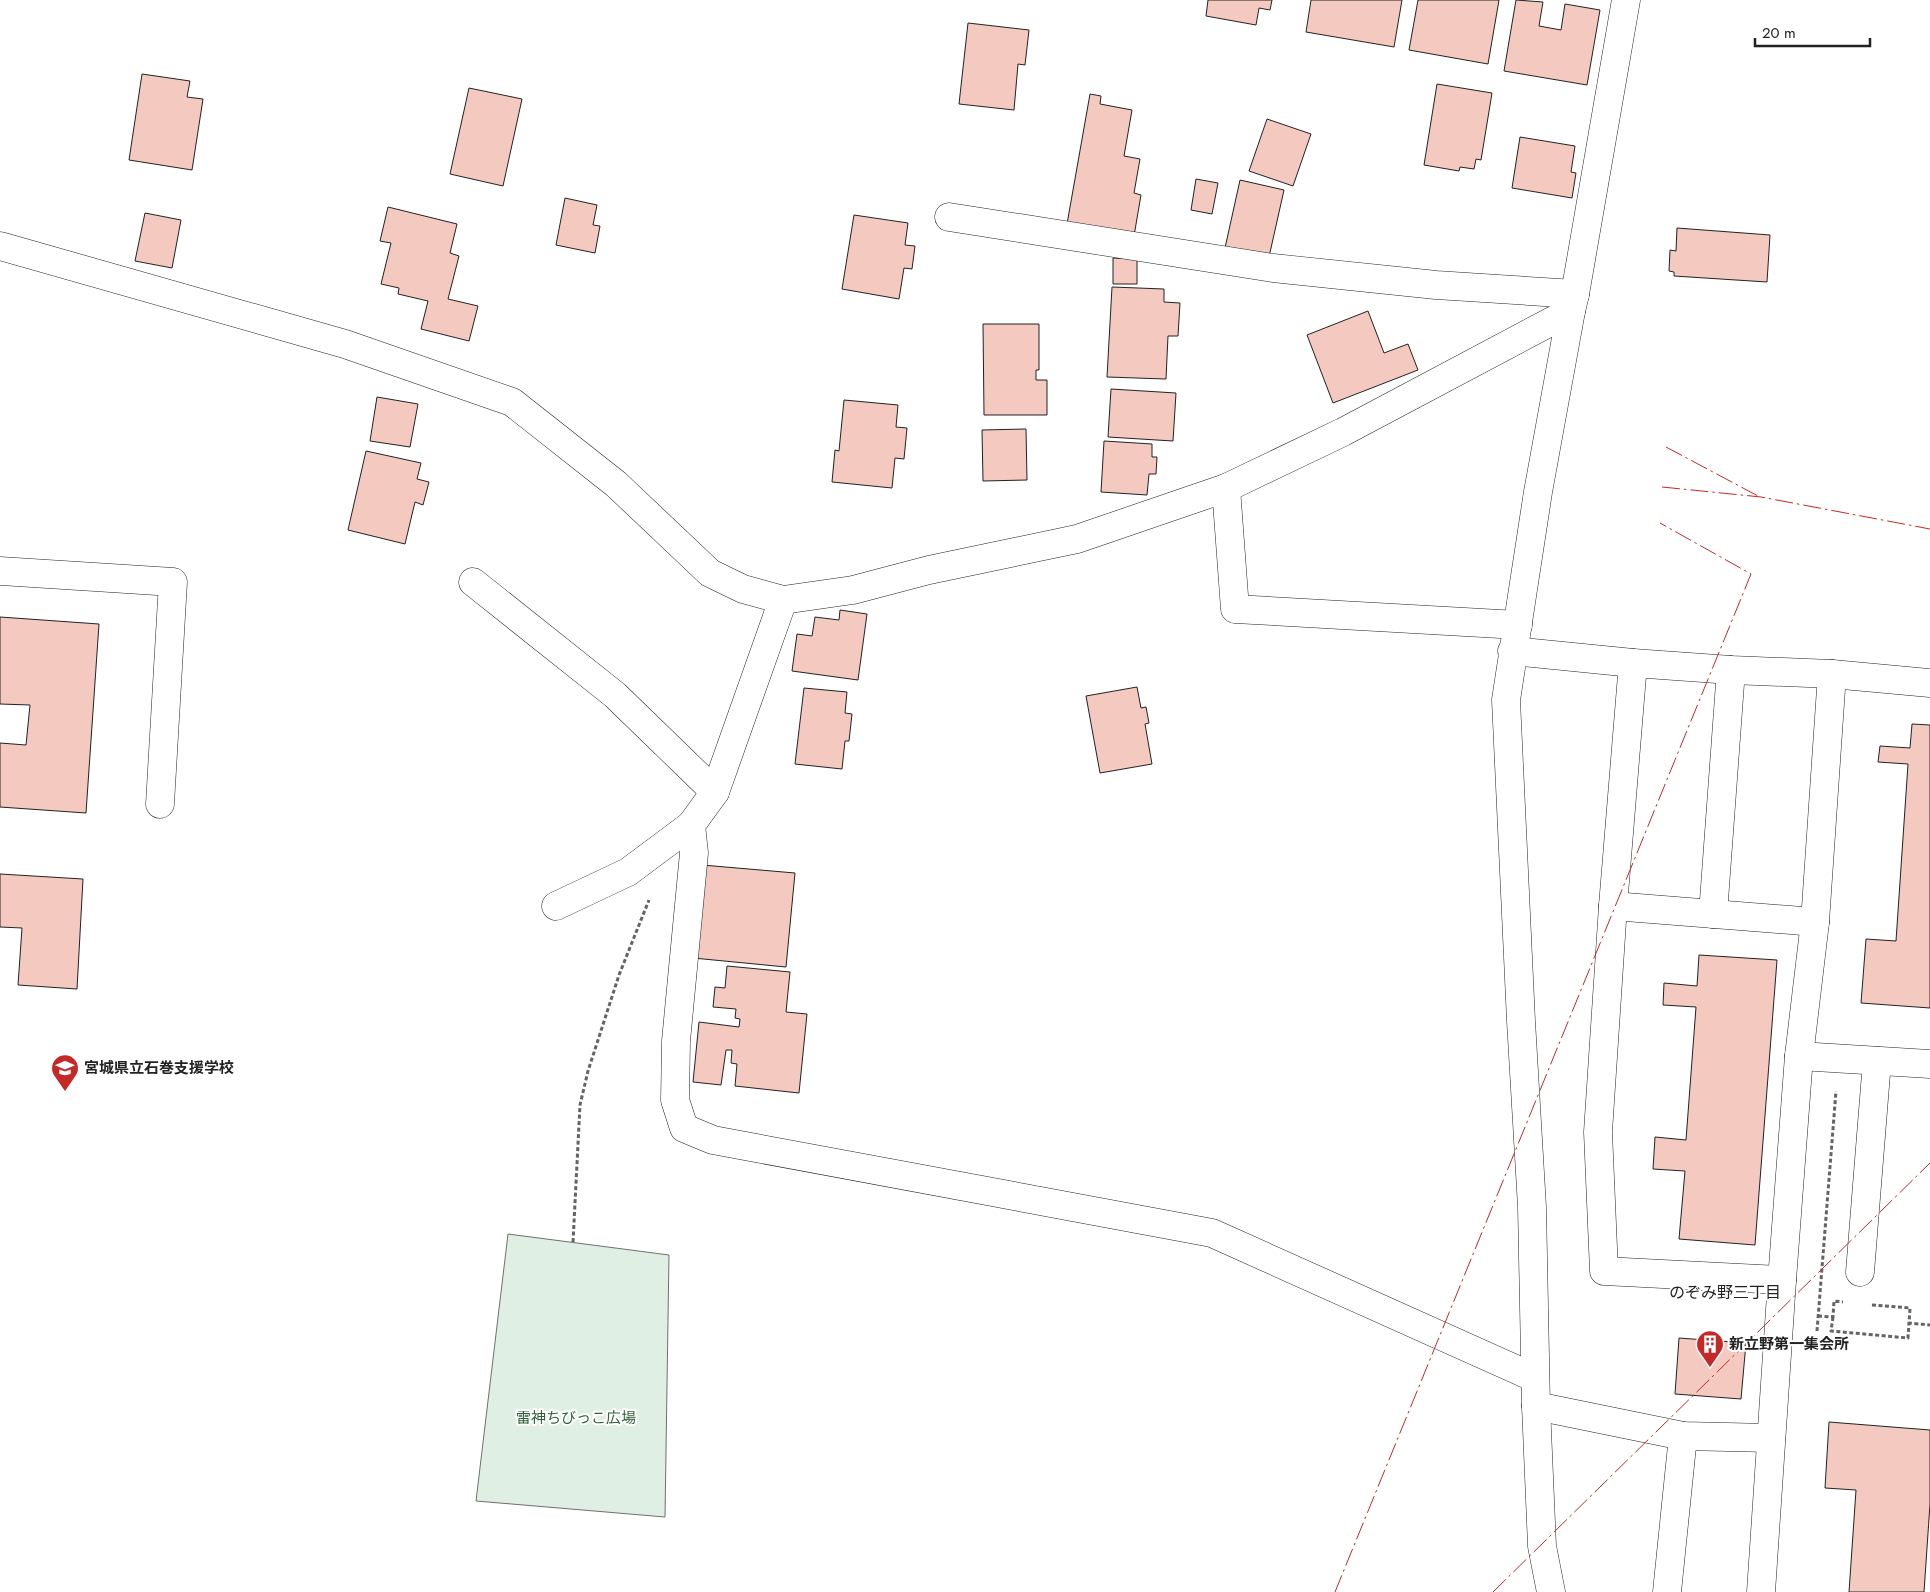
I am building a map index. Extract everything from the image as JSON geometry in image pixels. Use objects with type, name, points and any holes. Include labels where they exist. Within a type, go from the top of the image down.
[{"type":"street","points":[[1551,1592],[1542,1546],[1535,1378],[1532,1207],[1506,700],[1538,492],[1626,0]]},
{"type":"street","points":[[949,217],[1274,268],[1436,285],[1573,303]]},
{"type":"street","points":[[0,246],[345,344],[512,402],[616,484],[710,572],[742,589],[783,600],[853,590],[929,570],[1076,539],[1226,488],[1343,432],[1573,303]]},
{"type":"street","points":[[1226,488],[1235,609],[1515,638],[1633,663],[1731,670],[1832,674],[1930,683]]},
{"type":"street","points":[[0,571],[173,582],[160,804]]},
{"type":"street","points":[[473,582],[615,695],[715,792]]},
{"type":"street","points":[[556,906],[628,872],[691,825],[715,792],[783,600]]},
{"type":"street","points":[[1633,663],[1613,906],[1598,1132],[1604,1271],[1782,1280]]},
{"type":"street","points":[[1713,914],[1731,670]]},
{"type":"street","points":[[1761,1592],[1782,1280],[1800,1056],[1815,922],[1832,674]]},
{"type":"street","points":[[691,825],[694,853],[676,1042],[675,1100],[684,1128],[713,1140],[1212,1233],[1535,1378]]},
{"type":"street","points":[[1613,906],[1815,922]]},
{"type":"street","points":[[1800,1056],[1930,1064]]},
{"type":"street","points":[[1860,1272],[1877,1061]]},
{"type":"street","points":[[1536,1406],[1683,1436],[1771,1438]]},
{"type":"street","points":[[1668,1592],[1683,1436]]},
{"type":"path","points":[[573,1242],[580,1105],[588,1071],[619,975],[653,892]]},
{"type":"path","points":[[1844,1302],[1834,1301],[1831,1331],[1908,1338],[1910,1308],[1863,1304]]},
{"type":"path","points":[[1818,1316],[1833,1317]]},
{"type":"path","points":[[1909,1323],[1930,1324]]},
{"type":"green space","name":"雷神ちびっこ広場","points":[[508,1234],[669,1255],[665,1517],[476,1501]]},
{"type":"building","points":[[1208,0],[1272,0],[1270,10],[1259,8],[1256,25],[1206,16]]},
{"type":"building","points":[[1311,0],[1402,0],[1394,47],[1306,32]]},
{"type":"building","points":[[1418,0],[1499,0],[1488,64],[1409,50]]},
{"type":"building","points":[[1516,0],[1543,2],[1539,26],[1561,30],[1565,4],[1600,10],[1587,85],[1504,71]]},
{"type":"building","points":[[968,23],[1029,30],[1025,65],[1018,64],[1014,110],[959,104]]},
{"type":"building","points":[[142,74],[190,81],[187,97],[203,99],[192,170],[129,160]]},
{"type":"building","points":[[1437,84],[1492,93],[1481,160],[1476,159],[1474,169],[1460,167],[1459,171],[1424,165]]},
{"type":"building","points":[[469,88],[522,99],[503,186],[450,174]]},
{"type":"building","points":[[1090,94],[1101,96],[1100,104],[1132,110],[1124,156],[1140,159],[1134,193],[1141,195],[1134,236],[1067,224]]},
{"type":"building","points":[[1267,119],[1311,134],[1293,186],[1249,171]]},
{"type":"building","points":[[1520,137],[1575,146],[1571,172],[1576,173],[1572,198],[1512,188]]},
{"type":"building","points":[[1196,179],[1218,183],[1212,214],[1191,210]]},
{"type":"building","points":[[1240,180],[1284,190],[1269,257],[1225,248]]},
{"type":"building","points":[[565,198],[597,205],[593,225],[600,226],[595,253],[556,245]]},
{"type":"building","points":[[388,207],[457,224],[450,253],[459,256],[448,299],[478,306],[469,341],[421,329],[428,301],[398,294],[399,288],[381,284],[391,243],[380,241]]},
{"type":"building","points":[[145,213],[181,220],[172,268],[135,261]]},
{"type":"building","points":[[854,215],[908,223],[905,245],[915,246],[912,269],[904,268],[899,299],[842,289]]},
{"type":"building","points":[[1677,228],[1770,235],[1767,282],[1674,276],[1674,272],[1669,271],[1670,250],[1676,251]]},
{"type":"building","points":[[1113,258],[1137,259],[1137,284],[1113,284]]},
{"type":"building","points":[[1112,287],[1164,289],[1164,302],[1180,303],[1178,336],[1168,336],[1166,379],[1107,377]]},
{"type":"building","points":[[1368,311],[1384,353],[1408,344],[1418,370],[1333,403],[1307,335]]},
{"type":"building","points":[[983,324],[1039,324],[1039,370],[1036,370],[1036,380],[1047,380],[1047,415],[984,415]]},
{"type":"building","points":[[1111,389],[1176,393],[1173,441],[1108,437]]},
{"type":"building","points":[[377,397],[418,404],[410,447],[370,441]]},
{"type":"building","points":[[844,400],[898,405],[896,427],[907,428],[904,459],[895,458],[892,488],[832,482],[835,450],[839,451]]},
{"type":"building","points":[[1026,429],[1027,480],[983,481],[982,430]]},
{"type":"building","points":[[1104,441],[1152,444],[1152,457],[1157,457],[1156,474],[1149,474],[1147,495],[1101,492]]},
{"type":"building","points":[[366,451],[421,463],[417,479],[429,482],[423,505],[415,502],[405,544],[348,530]]},
{"type":"building","points":[[840,610],[867,614],[858,680],[792,671],[797,634],[812,636],[815,617],[839,620]]},
{"type":"building","points":[[0,617],[99,624],[86,813],[0,807],[0,743],[26,745],[30,705],[0,704]]},
{"type":"building","points":[[1137,687],[1141,708],[1146,707],[1149,723],[1145,724],[1152,764],[1100,773],[1086,696]]},
{"type":"building","points":[[804,688],[847,692],[845,713],[852,714],[849,741],[845,741],[842,769],[795,764]]},
{"type":"building","points":[[1912,724],[1930,725],[1930,1008],[1861,1003],[1866,939],[1896,941],[1908,764],[1878,762],[1880,746],[1910,748]]},
{"type":"building","points":[[702,865],[795,873],[786,967],[693,958]]},
{"type":"building","points":[[0,874],[83,879],[77,989],[18,985],[22,928],[0,927]]},
{"type":"building","points":[[1699,955],[1777,960],[1755,1245],[1679,1239],[1685,1171],[1653,1169],[1655,1137],[1686,1140],[1696,1007],[1663,1005],[1664,983],[1697,986]]},
{"type":"building","points":[[727,966],[790,972],[786,1012],[807,1014],[799,1093],[735,1086],[737,1064],[731,1063],[732,1050],[726,1050],[721,1085],[693,1082],[699,1022],[739,1027],[740,1019],[735,1018],[736,1009],[713,1007],[715,987],[725,988]]},
{"type":"building","name":"新立野第一集会所","points":[[1679,1338],[1746,1343],[1741,1399],[1675,1394]]},
{"type":"building","points":[[1829,1422],[1930,1430],[1930,1504],[1924,1592],[1849,1592],[1856,1490],[1825,1488]]},
{"type":"power","points":[[1666,447],[1758,496]]},
{"type":"power","points":[[1662,487],[1761,497],[1930,529]]},
{"type":"power","points":[[1335,1592],[1751,574],[1660,523]]},
{"type":"power","points":[[1493,1592],[1930,1163]]},
{"type":"place","name":"宮城県立石巻支援学校","points":[[65,1092]]},
{"type":"place","name":"新立野第一集会所","points":[[1710,1368]]},
{"type":"district","name":"のぞみ野三丁目","points":[[1725,1292]]}]
